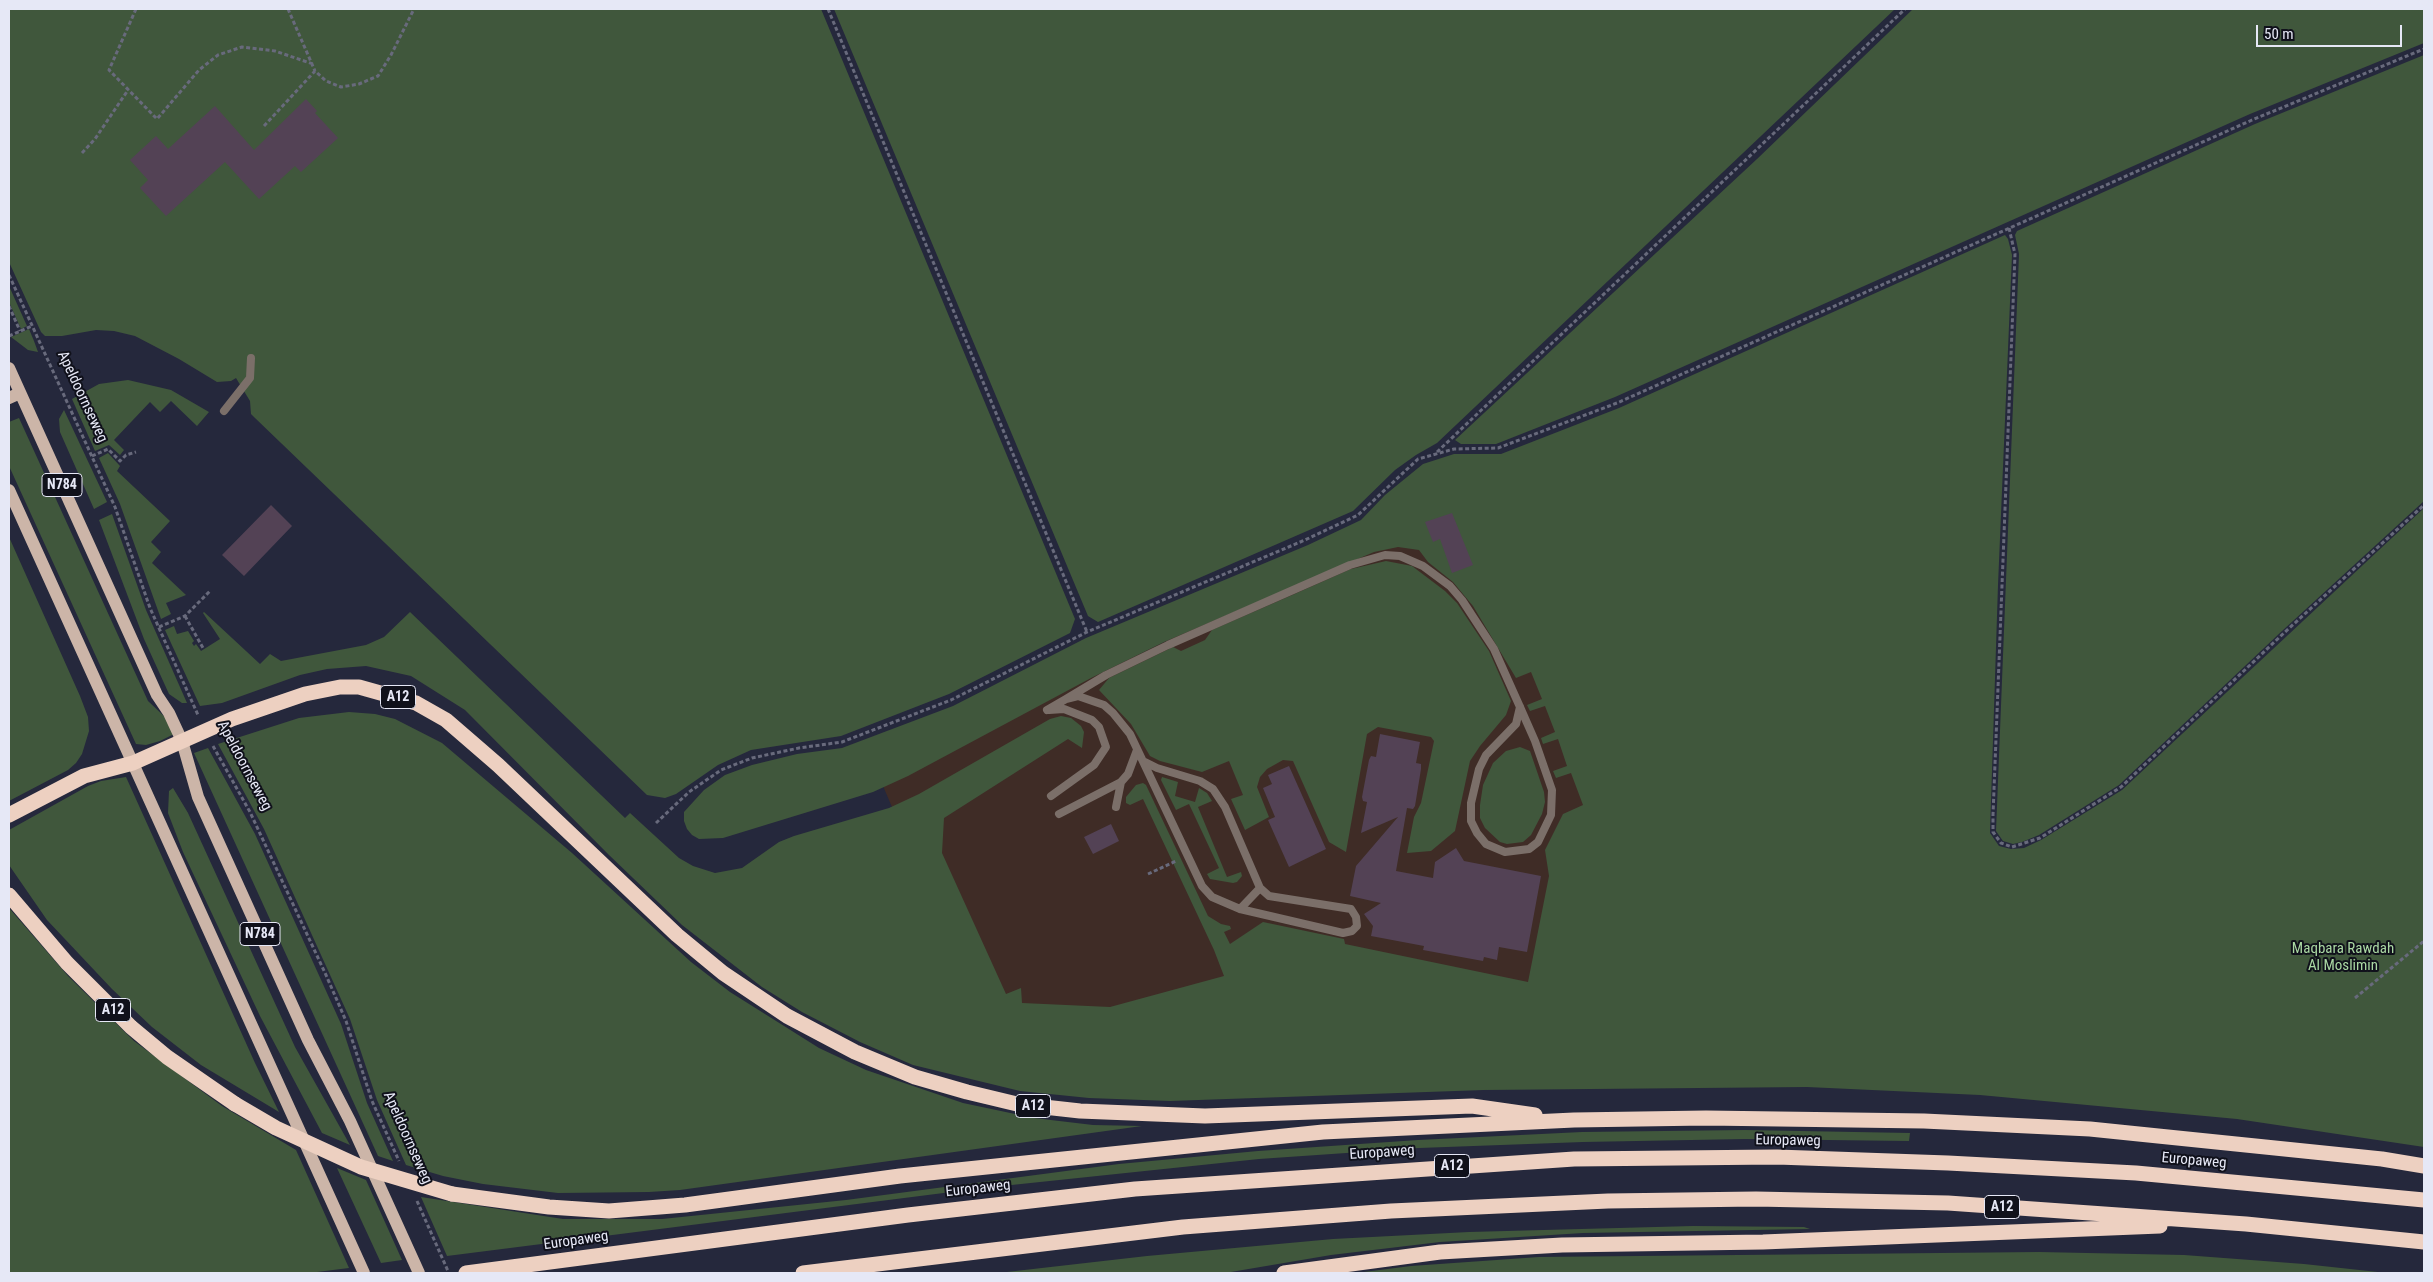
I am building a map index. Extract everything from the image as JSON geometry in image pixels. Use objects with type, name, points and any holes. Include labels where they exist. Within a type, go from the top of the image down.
[{"type":"highway","name":"A12","points":[[182,741],[205,730],[305,694],[340,687],[359,687],[416,703],[446,720],[498,765],[670,929],[722,972],[787,1016],[855,1052],[915,1077],[967,1092],[1017,1104],[1080,1111],[1205,1116],[1472,1106],[1574,1120]]},
{"type":"highway","points":[[9,815],[84,776],[133,763],[182,741]]},
{"type":"highway","name":"A12","points":[[9,895],[67,963],[131,1027],[167,1057],[235,1104],[276,1128],[361,1167],[452,1194],[550,1208],[609,1211],[685,1206],[900,1176],[1172,1146],[1323,1132],[1574,1120],[1833,1118],[2051,1127],[2382,1159],[2424,1166]]},
{"type":"highway","name":"Europaweg","points":[[466,1273],[908,1214],[1135,1189],[1574,1158],[1777,1157],[1948,1163],[2136,1173],[2424,1200]]},
{"type":"highway","name":"A12","points":[[803,1273],[1183,1227],[1391,1211],[1608,1201],[1756,1199],[1948,1203],[2246,1224],[2424,1242]]},
{"type":"highway","name":"A12","points":[[1284,1273],[1440,1252],[1562,1245],[1763,1242],[2246,1224]]},
{"type":"main road","name":"N784","points":[[9,368],[15,396],[153,687],[170,713],[182,741],[198,796],[308,1040],[350,1121],[419,1273]]},
{"type":"main road","name":"N784","points":[[9,490],[364,1273]]},
{"type":"lane","points":[[224,411],[250,378],[252,358]]},
{"type":"lane","points":[[1051,796],[1094,765],[1106,747],[1100,728],[1092,720],[1064,709],[1047,710],[1106,675],[1168,645],[1350,564],[1385,555],[1400,556],[1423,566],[1456,593],[1494,649],[1520,707],[1549,781],[1553,809],[1538,842],[1529,849],[1505,852],[1486,844],[1477,833],[1471,821],[1471,803],[1479,769],[1486,755],[1516,724],[1520,707]]},
{"type":"lane","points":[[1066,699],[1078,696],[1104,705],[1130,734],[1202,886],[1212,897],[1240,909],[1343,933],[1352,931],[1357,926],[1356,917],[1351,909],[1269,896],[1260,888],[1225,807],[1213,789],[1200,780],[1157,768],[1143,761]]},
{"type":"lane","points":[[1059,814],[1121,782],[1128,774],[1137,750]]},
{"type":"lane","points":[[1116,806],[1121,782]]},
{"type":"lane","points":[[1240,909],[1260,888]]},
{"type":"path","points":[[136,9],[109,70],[156,119],[199,70],[218,55],[242,47],[275,51],[314,64]]},
{"type":"path","points":[[288,9],[314,64],[315,70],[326,81],[341,87],[359,84],[378,76],[391,55],[414,9]]},
{"type":"path","points":[[828,9],[1087,632]]},
{"type":"path","points":[[1437,452],[1905,9]]},
{"type":"path","points":[[656,823],[689,792],[721,770],[752,758],[799,748],[842,742],[950,700],[1087,632],[1305,540],[1358,515],[1418,459],[1437,452],[1498,448],[1617,403],[2252,120],[2424,49]]},
{"type":"path","points":[[264,126],[315,70]]},
{"type":"path","points":[[82,153],[95,140],[128,90]]},
{"type":"path","points":[[2009,228],[2015,254],[1993,815],[1993,832],[2001,844],[2012,846],[2040,838],[2121,788],[2256,659],[2424,505]]},
{"type":"path","name":"Apeldoornseweg","points":[[9,275],[124,528],[159,626],[205,730],[250,812],[326,975],[346,1021],[372,1101],[400,1164]]},
{"type":"path","points":[[9,306],[20,331]]},
{"type":"path","points":[[9,336],[32,326]]},
{"type":"path","points":[[92,456],[108,449],[120,461],[126,455],[136,452]]},
{"type":"path","points":[[159,626],[185,616],[211,590]]},
{"type":"path","points":[[185,616],[203,648]]},
{"type":"path","points":[[1148,874],[1172,862]]},
{"type":"path","points":[[2355,998],[2424,941]]},
{"type":"path","name":"Apeldoornseweg","points":[[413,1192],[450,1273]]},
{"type":"shaded area","points":[[1466,496],[1606,848],[1549,1023],[984,1022],[880,779]]},
{"type":"green space","points":[[9,9],[821,9],[1075,619],[1070,633],[949,694],[841,736],[751,750],[718,765],[676,794],[665,798],[647,795],[251,414],[250,401],[236,378],[231,381],[217,382],[135,336],[114,331],[96,330],[62,336],[45,336],[41,332],[9,262]]},
{"type":"green space","points":[[834,9],[1895,9],[1437,443],[1395,470],[1353,511],[1098,622],[1088,616]]},
{"type":"green space","points":[[1913,9],[2424,9],[2424,43],[2250,114],[1615,397],[1496,444],[1461,444],[1455,440],[1757,159]]},
{"type":"green space","points":[[2424,55],[2424,501],[2282,631],[2119,785],[2039,835],[2013,844],[2003,841],[1996,831],[2019,254],[2015,235],[2017,231],[2255,124]]},
{"type":"green space","name":"Maqbara Rawdah Al Moslimin","points":[[2005,235],[2008,239],[2012,255],[1990,833],[1999,846],[2011,849],[2024,848],[2041,840],[2122,790],[2424,508],[2424,1147],[2237,1119],[1980,1095],[1807,1087],[1484,1090],[1170,1101],[1089,1098],[1020,1091],[913,1065],[860,1042],[802,1012],[762,987],[682,925],[609,855],[465,710],[411,676],[366,666],[327,669],[300,675],[222,703],[200,706],[165,630],[174,626],[177,634],[188,631],[194,641],[192,643],[194,646],[196,644],[201,651],[220,639],[204,612],[260,664],[270,654],[281,661],[366,645],[384,637],[410,612],[625,818],[630,813],[679,858],[693,866],[715,873],[742,868],[779,842],[794,836],[889,808],[919,794],[1050,719],[1061,716],[1071,718],[1081,726],[1084,732],[1082,748],[1068,739],[944,818],[942,853],[1006,994],[1021,988],[1022,1003],[1110,1007],[1224,976],[1214,950],[1143,799],[1130,805],[1126,803],[1126,797],[1136,785],[1143,783],[1146,785],[1208,916],[1221,924],[1230,926],[1231,929],[1224,932],[1230,944],[1263,922],[1344,939],[1345,944],[1528,982],[1549,876],[1545,850],[1563,814],[1583,805],[1571,773],[1556,778],[1553,771],[1567,766],[1558,739],[1543,744],[1541,738],[1555,732],[1545,706],[1530,711],[1527,705],[1542,699],[1531,672],[1516,678],[1473,606],[1453,582],[1428,562],[1419,550],[1398,547],[1374,552],[1164,642],[1091,678],[908,776],[873,792],[723,838],[699,839],[692,835],[684,821],[684,812],[704,790],[725,775],[752,765],[797,754],[842,748],[953,706],[1086,638],[1308,545],[1361,520],[1385,495],[1423,464],[1454,454],[1501,454],[1619,408]]},
{"type":"green space","points":[[9,286],[27,326],[21,329],[9,302]]},
{"type":"green space","points":[[29,329],[38,352],[28,350],[11,337]]},
{"type":"green space","points":[[128,380],[171,390],[209,412],[197,426],[171,401],[160,412],[150,402],[114,440],[124,450],[120,455],[109,445],[95,451],[72,399],[99,384]]},
{"type":"green space","points":[[64,410],[107,502],[94,509],[60,432],[59,419]]},
{"type":"green space","points":[[19,418],[148,701],[166,718],[174,734],[160,741],[146,745],[136,744],[9,466],[9,422]]},
{"type":"green space","points":[[108,453],[120,466],[117,471],[170,521],[151,542],[161,552],[152,563],[186,595],[166,603],[171,614],[161,619],[120,504],[99,458]]},
{"type":"green space","points":[[112,514],[146,610],[187,703],[182,703],[169,694],[144,639],[99,520]]},
{"type":"green space","points":[[9,537],[80,696],[88,717],[89,731],[82,754],[68,770],[9,801]]},
{"type":"green space","points":[[1386,561],[1412,566],[1445,591],[1457,603],[1489,651],[1511,701],[1506,715],[1470,761],[1455,831],[1431,851],[1407,853],[1414,817],[1421,803],[1434,741],[1431,737],[1378,727],[1367,734],[1346,852],[1329,842],[1293,761],[1283,760],[1267,769],[1260,777],[1257,787],[1269,817],[1245,830],[1231,799],[1243,795],[1229,761],[1202,772],[1160,761],[1150,756],[1131,724],[1099,690],[1109,678],[1173,647],[1181,651],[1205,640],[1212,630],[1351,569]]},
{"type":"green space","points":[[349,712],[375,714],[395,719],[442,743],[572,853],[691,962],[730,992],[819,1048],[866,1070],[963,1103],[1034,1118],[1093,1125],[1142,1126],[680,1190],[649,1192],[558,1193],[483,1184],[443,1176],[406,1165],[377,1100],[350,1019],[264,829],[218,744],[299,718]]},
{"type":"green space","points":[[1520,747],[1530,751],[1544,792],[1545,802],[1542,814],[1531,835],[1523,842],[1507,844],[1500,842],[1485,828],[1480,818],[1480,805],[1483,785],[1493,763],[1506,751]]},
{"type":"green space","points":[[208,748],[255,834],[341,1024],[367,1103],[393,1161],[378,1156],[194,753]]},
{"type":"green space","points":[[126,777],[279,1112],[201,1065],[152,1027],[112,989],[47,920],[9,865],[9,830],[88,786],[101,781]]},
{"type":"green space","points":[[1162,777],[1178,782],[1175,796],[1195,802],[1199,788],[1207,793],[1212,801],[1198,807],[1227,877],[1241,872],[1242,876],[1237,882],[1210,879],[1207,874],[1219,868],[1189,804],[1176,810],[1161,780]]},
{"type":"green space","points":[[173,788],[188,813],[295,1047],[350,1145],[322,1133],[260,1016],[183,852],[168,813],[169,791]]},
{"type":"green space","points":[[9,908],[68,976],[134,1041],[222,1106],[296,1150],[349,1268],[309,1273],[9,1273]]},
{"type":"green space","points":[[1745,1130],[1910,1133],[1909,1141],[1745,1139],[1583,1142],[1419,1148],[1259,1159],[983,1188],[447,1256],[421,1197],[563,1219],[662,1219],[846,1200],[1119,1164],[1258,1151],[1418,1140],[1582,1132]]},
{"type":"green space","points":[[337,1168],[366,1180],[402,1260],[381,1263]]},
{"type":"green space","points":[[1693,1226],[1804,1227],[1810,1229],[1583,1233],[1440,1242],[1331,1255],[1225,1273],[998,1273],[1147,1256],[1333,1239],[1469,1232]]},
{"type":"green space","points":[[2039,1252],[2184,1255],[2304,1264],[2387,1273],[1356,1273],[1411,1266],[1539,1257]]},
{"type":"building","points":[[306,99],[317,111],[315,113],[338,138],[301,172],[295,166],[259,199],[225,162],[166,216],[140,188],[148,180],[130,160],[156,136],[168,149],[215,106],[254,150]]},
{"type":"building","points":[[271,505],[292,526],[244,576],[222,555]]},
{"type":"building","points":[[1452,513],[1473,565],[1452,573],[1440,539],[1433,542],[1425,522]]},
{"type":"building","points":[[1380,734],[1420,742],[1416,763],[1421,764],[1421,769],[1415,806],[1413,809],[1407,808],[1396,871],[1433,878],[1435,862],[1456,848],[1464,861],[1541,876],[1527,952],[1499,947],[1497,960],[1484,957],[1483,961],[1423,950],[1424,946],[1371,936],[1373,926],[1364,914],[1381,903],[1350,896],[1356,866],[1398,817],[1361,833],[1367,802],[1363,801],[1362,797],[1369,760],[1371,756],[1376,757]]},
{"type":"building","points":[[1289,766],[1326,849],[1289,867],[1268,820],[1275,817],[1263,788],[1272,784],[1268,775]]},
{"type":"building","points":[[1111,824],[1119,841],[1093,854],[1084,837]]}]
